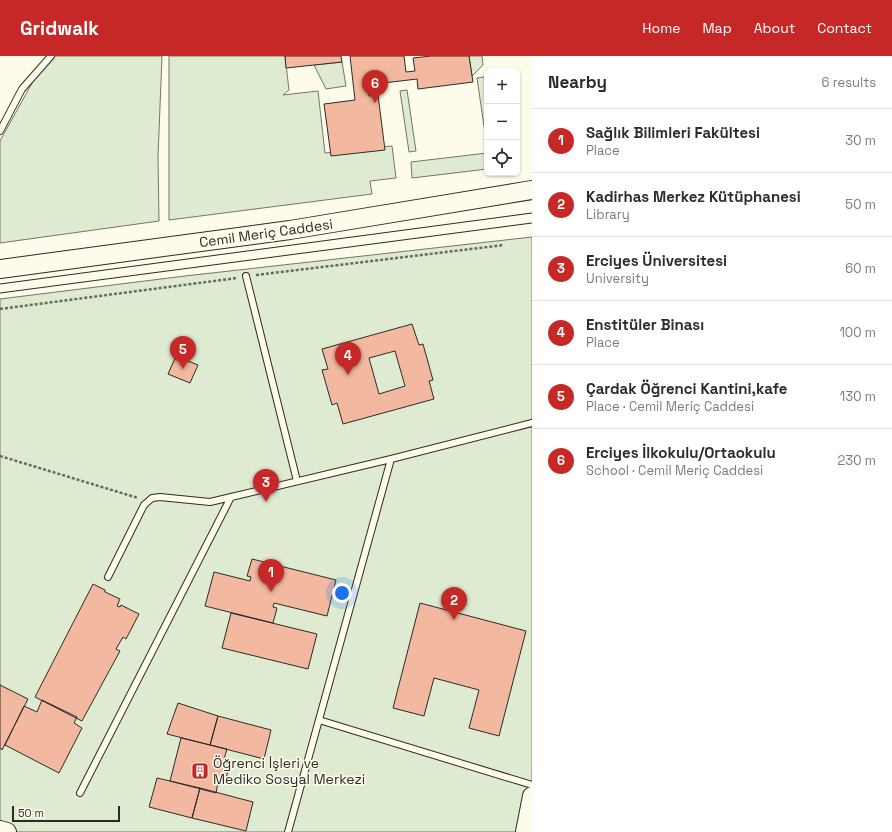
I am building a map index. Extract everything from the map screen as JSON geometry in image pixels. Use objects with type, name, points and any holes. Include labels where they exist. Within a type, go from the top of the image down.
[{"type":"street","name":"Cemil Meriç Caddesi","points":[[0,269],[290,230],[532,190]]},
{"type":"street","points":[[525,832],[532,796]]},
{"type":"street","points":[[0,830],[7,832]]},
{"type":"lane","points":[[0,130],[22,89],[51,56]]},
{"type":"lane","points":[[246,276],[297,481]]},
{"type":"lane","points":[[108,577],[144,505],[152,498],[160,497],[210,502],[391,459],[532,423]]},
{"type":"lane","points":[[288,832],[391,459]]},
{"type":"lane","points":[[80,793],[231,497]]},
{"type":"lane","points":[[319,720],[532,785]]},
{"type":"path","points":[[0,456],[148,501]]},
{"type":"green space","points":[[53,56],[162,56],[158,157],[159,221],[0,243],[0,141],[37,74]]},
{"type":"green space","points":[[169,56],[285,56],[289,90],[283,95],[318,91],[325,153],[392,146],[396,178],[370,181],[372,194],[169,220]]},
{"type":"green space","points":[[469,56],[482,56],[483,65],[472,76]]},
{"type":"green space","points":[[342,62],[346,86],[326,89],[314,65]]},
{"type":"green space","points":[[484,77],[484,126],[477,78]]},
{"type":"green space","points":[[407,90],[416,151],[409,152],[400,91]]},
{"type":"green space","points":[[484,153],[484,169],[412,178],[411,162]]},
{"type":"green space","points":[[532,237],[532,832],[8,832],[0,830],[0,299],[185,276]]},
{"type":"building","points":[[285,56],[341,56],[342,62],[286,68]]},
{"type":"building","points":[[350,56],[404,56],[406,72],[415,71],[413,58],[431,56],[469,56],[473,82],[418,89],[417,79],[367,85],[369,96],[378,95],[385,150],[331,156],[324,104],[355,100]]},
{"type":"building","points":[[412,324],[419,345],[423,344],[433,380],[429,381],[434,399],[343,424],[337,403],[332,405],[322,370],[328,369],[322,349]],"holes":[[[395,351],[405,386],[379,394],[369,358]]]},
{"type":"building","points":[[176,356],[198,365],[190,383],[168,374]]},
{"type":"building","points":[[252,559],[336,580],[327,616],[274,603],[273,607],[277,608],[273,623],[205,606],[214,572],[250,581],[251,577],[247,576]]},
{"type":"building","points":[[93,584],[120,599],[117,606],[120,607],[121,605],[139,614],[126,639],[123,637],[116,649],[120,651],[82,721],[35,697]]},
{"type":"building","points":[[420,603],[526,631],[499,736],[469,728],[479,690],[434,678],[424,716],[393,708]]},
{"type":"building","points":[[231,613],[317,634],[308,669],[222,648]]},
{"type":"building","points":[[0,685],[28,699],[2,750],[0,748]]},
{"type":"building","points":[[42,700],[77,717],[74,723],[82,728],[59,773],[5,745],[24,706],[37,712]]},
{"type":"building","points":[[178,703],[218,716],[210,745],[167,734]]},
{"type":"building","points":[[218,716],[271,730],[264,759],[210,745]]},
{"type":"building","name":"Öğrenci İşleri ve Mediko Sosyal Merkezi","points":[[181,738],[227,749],[224,759],[230,761],[225,784],[218,783],[216,793],[170,781]]},
{"type":"building","points":[[157,778],[200,788],[192,818],[149,807]]},
{"type":"building","points":[[200,788],[253,802],[246,831],[192,818]]},
{"type":"tram line","points":[[0,284],[532,213]]},
{"type":"tram line","points":[[0,293],[532,223]]},
{"type":"place","name":"Erciyes İlkokulu/Ortaokulu","points":[[375,103]]},
{"type":"place","name":"Çardak Öğrenci Kantini,kafe","points":[[183,369]]},
{"type":"place","name":"Enstitüler Binası","points":[[348,375]]},
{"type":"place","name":"Erciyes Üniversitesi","points":[[266,502]]},
{"type":"place","name":"Sağlık Bilimleri Fakültesi","points":[[271,592]]},
{"type":"place","name":"Kadirhas Merkez Kütüphanesi","points":[[454,620]]},
{"type":"place","name":"Öğrenci İşleri ve Mediko Sosyal Merkezi","points":[[200,771]]}]
